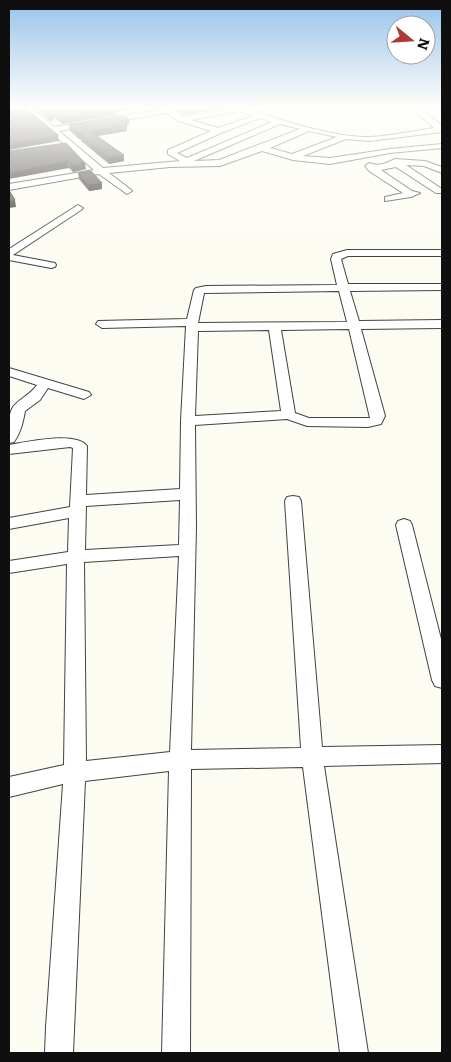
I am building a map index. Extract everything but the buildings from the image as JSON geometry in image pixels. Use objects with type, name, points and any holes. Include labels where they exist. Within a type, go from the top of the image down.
[{"type":"street","points":[[80,156],[127,192]]},
{"type":"street","points":[[175,156],[188,161],[202,163]]},
{"type":"street","points":[[188,161],[201,156]]},
{"type":"street","points":[[9,187],[101,171],[170,164],[227,161],[242,156]]},
{"type":"street","points":[[288,156],[330,161],[368,156]]},
{"type":"street","points":[[385,156],[441,191]]},
{"type":"street","points":[[356,158],[411,194]]},
{"type":"street","points":[[372,169],[398,164],[428,163],[442,170]]},
{"type":"street","points":[[388,199],[411,194],[441,191]]},
{"type":"street","points":[[9,253],[78,208]]},
{"type":"street","points":[[188,421],[288,415],[307,422],[368,423],[376,421],[378,416],[336,259],[340,254],[442,253]]},
{"type":"street","points":[[9,257],[51,265]]},
{"type":"street","points":[[176,1053],[180,760],[188,421],[192,325],[198,294],[200,290],[206,289],[442,287]]},
{"type":"street","points":[[102,324],[274,326],[442,324]]},
{"type":"street","points":[[274,326],[288,415]]},
{"type":"street","points":[[9,372],[84,395]]},
{"type":"street","points":[[9,439],[15,427],[18,409],[35,397],[46,383]]},
{"type":"street","points":[[9,449],[77,443],[80,446],[76,557],[75,772],[59,1053]]},
{"type":"street","points":[[9,522],[79,506],[187,494]]},
{"type":"street","points":[[293,501],[312,756],[354,1053]]},
{"type":"street","points":[[404,525],[442,680]]},
{"type":"street","points":[[9,567],[76,557],[186,550]]},
{"type":"street","points":[[9,787],[75,772],[180,760],[442,754]]}]
